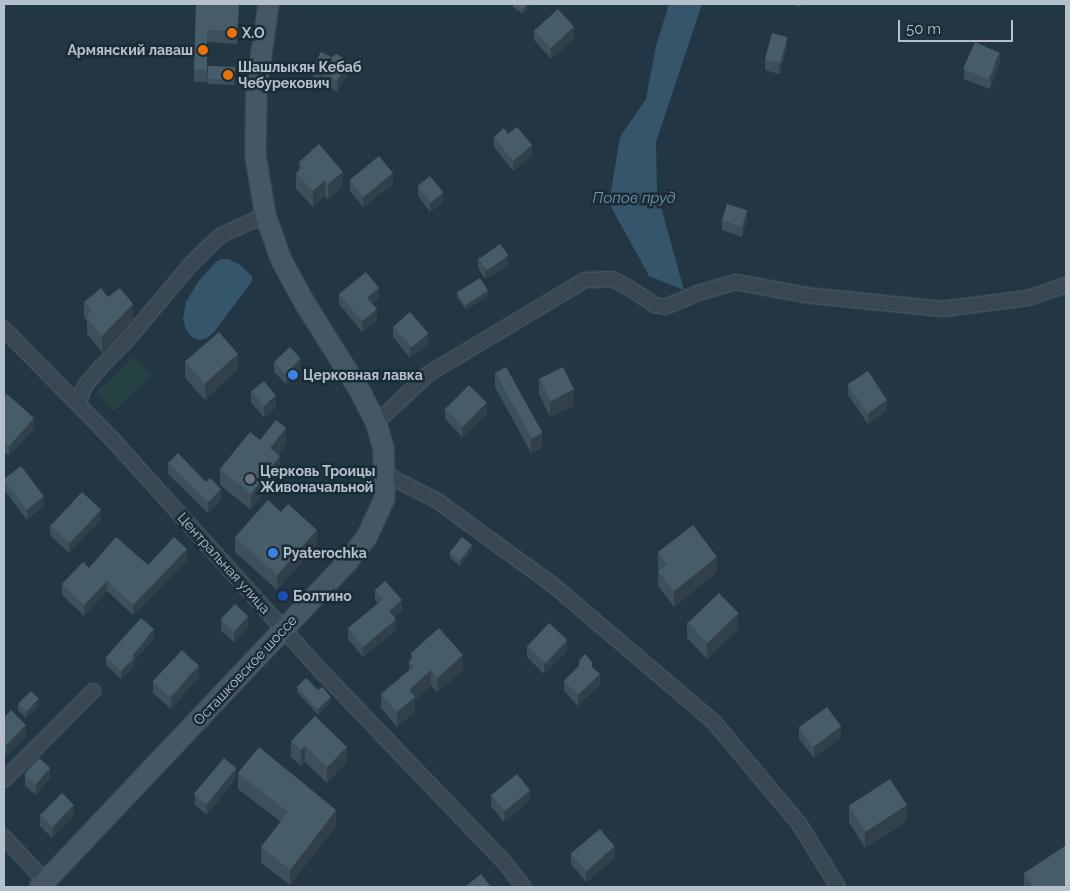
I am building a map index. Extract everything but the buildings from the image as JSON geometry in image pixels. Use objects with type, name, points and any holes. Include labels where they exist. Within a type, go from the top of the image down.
[{"type":"main road","name":"Осташковское шоссе","points":[[42,884],[348,560],[366,537],[384,498],[383,448],[376,423],[361,393],[304,302],[282,260],[265,215],[255,156],[256,97],[267,4]]},
{"type":"street","points":[[78,403],[85,386],[128,339],[192,263],[220,236],[265,215]]},
{"type":"street","points":[[376,423],[428,374],[585,280],[612,279],[655,304],[665,307],[698,293],[736,282],[805,295],[942,309],[1028,298],[1066,285]]},
{"type":"street","name":"Центральная улица","points":[[4,329],[78,403],[323,673],[505,863],[524,887]]},
{"type":"street","points":[[385,474],[436,500],[553,585],[714,722],[800,825],[838,887]]},
{"type":"street","points":[[4,780],[93,691]]},
{"type":"street","points":[[4,837],[42,884]]},
{"type":"green space","points":[[134,357],[152,376],[114,411],[96,392]]},
{"type":"water","name":"Попов пруд","points":[[669,4],[702,4],[656,142],[657,193],[684,290],[649,276],[609,203],[620,137],[646,99],[656,46]]},
{"type":"water","points":[[221,259],[228,259],[240,265],[252,276],[252,281],[214,332],[207,338],[199,340],[193,338],[186,330],[183,319],[186,302],[198,282]]},
{"type":"place","name":"X.O","points":[[232,33]]},
{"type":"place","name":"Армянский лаваш","points":[[203,50]]},
{"type":"place","name":"Шашлыкян Кебаб Чебурекович","points":[[228,75]]},
{"type":"place","name":"Церковная лавка","points":[[293,375]]},
{"type":"place","name":"Церковь Троицы Живоначальной","points":[[250,479]]},
{"type":"place","name":"Pyaterochka","points":[[273,553]]},
{"type":"place","name":"Болтино","points":[[283,596]]}]
